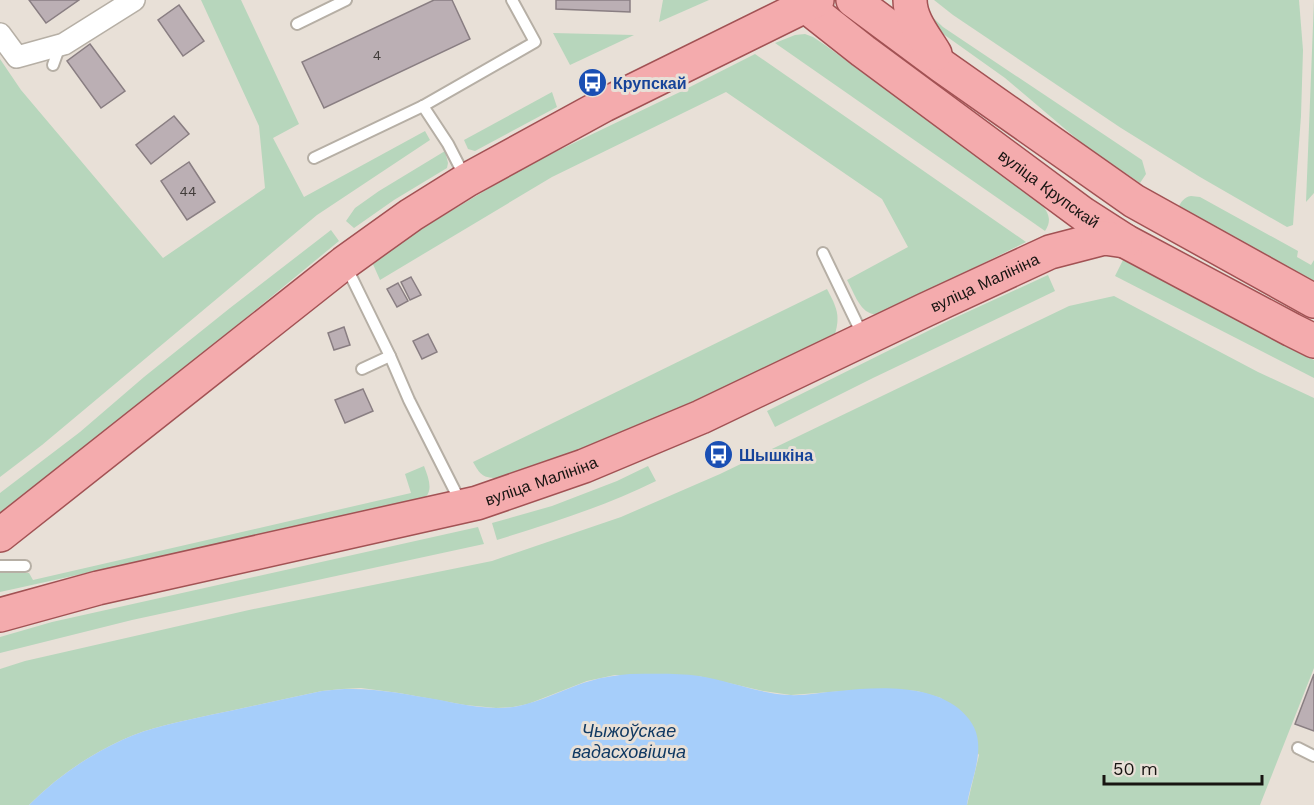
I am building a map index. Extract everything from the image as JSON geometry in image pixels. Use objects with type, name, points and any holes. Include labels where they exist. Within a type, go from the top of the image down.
[{"type":"main road","points":[[752,33],[763,0]]},
{"type":"main road","points":[[853,0],[942,66],[1134,201],[1314,301]]},
{"type":"main road","points":[[910,0],[914,20],[942,66]]},
{"type":"main road","points":[[0,535],[344,263],[411,215],[467,180],[604,105],[811,3]]},
{"type":"main road","name":"вуліца Крупскай","points":[[811,3],[873,58],[1083,214],[1125,241],[1314,340]]},
{"type":"main road","name":"вуліца Малініна","points":[[1050,252],[1073,233],[1083,214],[1087,196],[1085,180],[1064,151]]},
{"type":"main road","name":"вуліца Малініна","points":[[0,615],[98,588],[477,503],[584,466],[701,417],[1050,252],[1104,238],[1125,241]]},
{"type":"street","points":[[0,34],[17,57],[64,44],[134,0]]},
{"type":"lane","points":[[297,24],[346,0]]},
{"type":"lane","points":[[314,158],[423,106],[535,42],[512,0]]},
{"type":"lane","points":[[53,65],[58,51],[64,44]]},
{"type":"lane","points":[[423,106],[448,144],[467,180]]},
{"type":"lane","points":[[823,253],[864,339]]},
{"type":"lane","points":[[344,263],[463,507]]},
{"type":"lane","points":[[363,369],[390,356]]},
{"type":"lane","points":[[0,566],[25,566]]},
{"type":"lane","points":[[1298,748],[1314,756]]},
{"type":"green space","points":[[201,0],[241,0],[299,124],[273,138],[304,197],[425,131],[430,140],[317,215],[42,445],[0,477],[0,59],[21,90],[163,258],[265,188],[259,126]]},
{"type":"green space","points":[[663,0],[709,0],[659,22]]},
{"type":"green space","points":[[934,0],[1299,0],[1303,50],[1293,225],[1287,227],[1121,128]]},
{"type":"green space","points":[[1314,0],[1314,193],[1306,202]]},
{"type":"green space","points":[[925,10],[943,27],[1142,160],[1146,174],[1140,183],[1084,145],[1005,78],[932,26]]},
{"type":"green space","points":[[553,33],[634,35],[570,65]]},
{"type":"green space","points":[[805,34],[825,45],[1041,204],[1049,217],[1045,231],[775,43],[795,35]]},
{"type":"green space","points":[[755,54],[1026,242],[881,314],[868,312],[860,304],[847,280],[908,247],[882,199],[726,92],[552,177],[380,280],[372,262],[379,254],[528,165]]},
{"type":"green space","points":[[552,92],[557,107],[475,151],[468,149],[464,140]]},
{"type":"green space","points":[[445,151],[447,168],[394,200],[354,228],[346,221],[355,208],[379,191]]},
{"type":"green space","points":[[1186,197],[1200,197],[1298,251],[1297,257],[1311,265],[1314,260],[1314,281],[1178,208]]},
{"type":"green space","points":[[331,230],[339,241],[0,517],[0,493],[80,432],[144,377]]},
{"type":"green space","points":[[1123,260],[1314,360],[1314,378],[1115,276]]},
{"type":"green space","points":[[1048,275],[1055,291],[775,427],[767,411],[950,320]]},
{"type":"green space","points":[[827,289],[837,312],[834,337],[632,433],[499,478],[483,475],[473,462]]},
{"type":"green space","points":[[1114,296],[1258,372],[1314,398],[1314,668],[1260,805],[967,805],[979,755],[941,698],[917,691],[891,689],[791,695],[698,676],[615,675],[587,681],[528,704],[496,708],[361,688],[322,691],[143,732],[109,746],[84,760],[29,805],[0,805],[0,669],[25,661],[249,610],[492,561],[621,517],[720,474],[1069,306]]},
{"type":"green space","points":[[424,466],[429,484],[428,494],[413,504],[0,592],[0,573],[29,573],[33,580],[411,493],[405,474]]},
{"type":"green space","points":[[648,466],[656,481],[598,506],[497,540],[492,523],[552,506],[617,481]]},
{"type":"green space","points":[[478,527],[484,544],[132,620],[0,653],[0,637],[52,622]]},
{"type":"water","name":"Чыжоўскае вадасховішча","points":[[630,674],[699,676],[788,695],[885,688],[916,691],[946,700],[969,719],[978,742],[978,758],[967,805],[29,805],[72,768],[109,746],[165,725],[210,715],[337,689],[396,692],[477,707],[511,707],[534,702],[595,680]]},
{"type":"building","points":[[29,0],[79,0],[46,23]]},
{"type":"building","points":[[434,0],[452,0],[470,39],[324,108],[302,62]]},
{"type":"building","points":[[556,0],[630,0],[630,12],[556,9]]},
{"type":"building","points":[[179,5],[204,41],[183,56],[158,20]]},
{"type":"building","points":[[90,44],[125,91],[101,108],[67,61]]},
{"type":"building","points":[[174,116],[189,134],[151,164],[136,145]]},
{"type":"building","points":[[189,162],[215,202],[187,220],[161,181]]},
{"type":"building","points":[[411,277],[421,295],[410,300],[401,282]]},
{"type":"building","points":[[398,283],[408,301],[397,307],[387,289]]},
{"type":"building","points":[[344,327],[350,345],[334,350],[328,333]]},
{"type":"building","points":[[428,334],[437,352],[422,359],[413,341]]},
{"type":"building","points":[[363,389],[373,411],[345,423],[335,400]]},
{"type":"building","points":[[1314,674],[1314,731],[1295,724]]},
{"type":"place","name":"Крупскай","points":[[592,83]]},
{"type":"place","name":"Шышкіна","points":[[718,455]]}]
